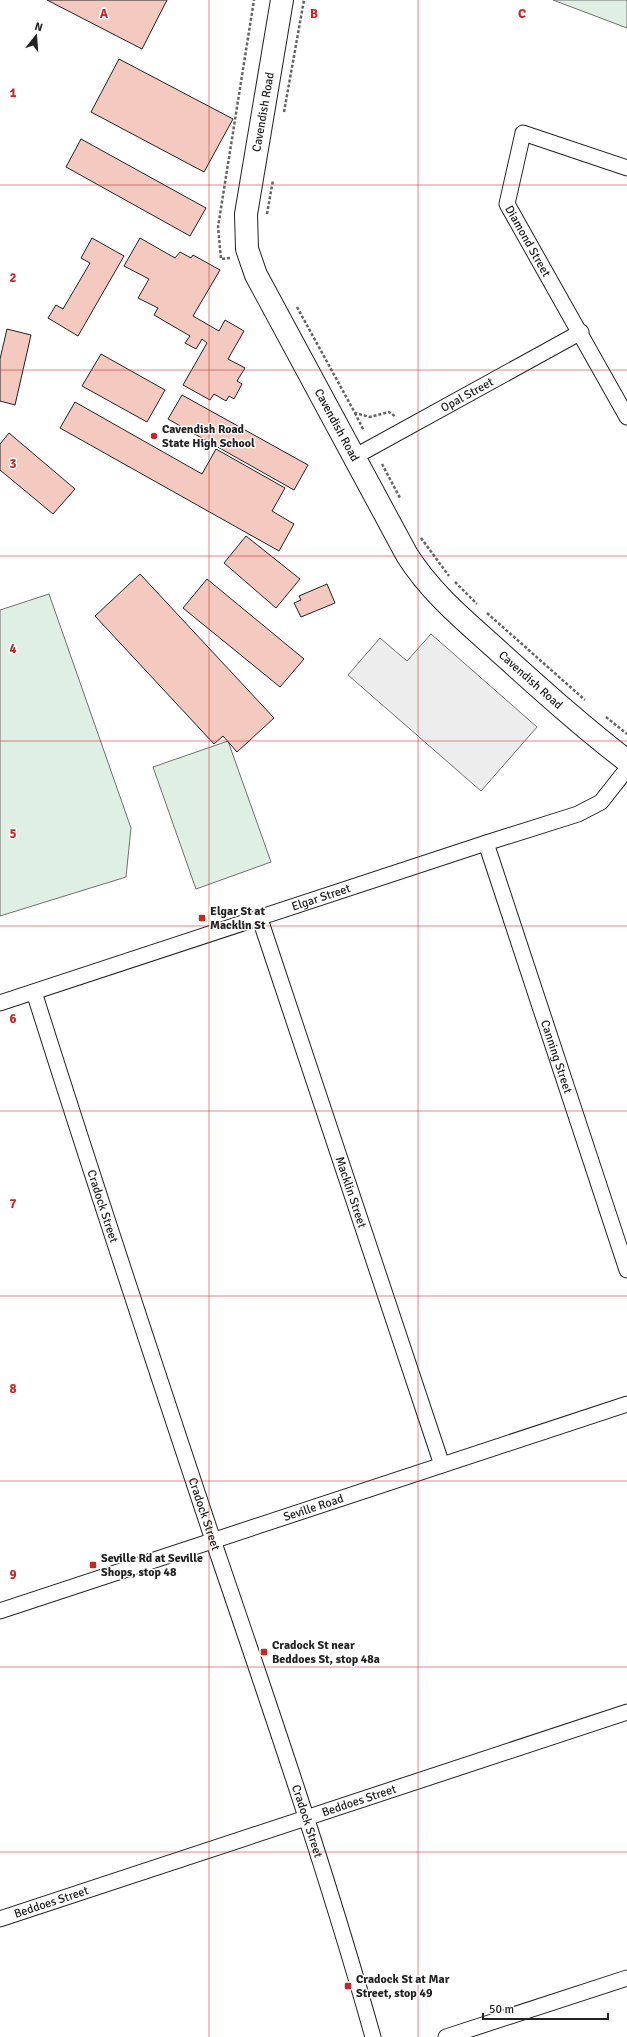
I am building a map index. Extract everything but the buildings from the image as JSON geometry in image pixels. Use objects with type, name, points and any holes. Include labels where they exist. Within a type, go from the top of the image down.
[{"type":"main road","name":"Cavendish Road","points":[[282,0],[246,214],[247,249],[251,264],[263,291],[407,555],[432,590],[571,716],[627,761]]},
{"type":"street","name":"Diamond Street","points":[[581,332],[507,204],[523,133],[627,168]]},
{"type":"street","name":"Opal Street","points":[[354,457],[581,332]]},
{"type":"street","points":[[581,332],[627,417]]},
{"type":"street","name":"Elgar Street","points":[[0,1003],[587,811],[607,796],[627,769]]},
{"type":"street","name":"Canning Street","points":[[486,843],[627,1270]]},
{"type":"street","name":"Macklin Street","points":[[260,919],[442,1465]]},
{"type":"street","name":"Cradock Street","points":[[34,992],[213,1540],[307,1818],[346,1941],[373,2037]]},
{"type":"street","name":"Seville Road","points":[[0,1611],[627,1404]]},
{"type":"street","name":"Beddoes Street","points":[[0,1919],[627,1712]]},
{"type":"street","points":[[446,2037],[627,1978]]},
{"type":"path","points":[[231,258],[221,259],[218,227],[254,0]]},
{"type":"path","points":[[284,113],[304,0]]},
{"type":"path","points":[[266,221],[273,179]]},
{"type":"path","points":[[296,304],[364,431]]},
{"type":"path","points":[[355,413],[370,417],[391,412],[404,430]]},
{"type":"path","points":[[382,464],[403,503]]},
{"type":"path","points":[[419,535],[450,577],[480,606]]},
{"type":"path","points":[[485,611],[588,702]]},
{"type":"path","points":[[604,716],[627,734]]},
{"type":"green space","points":[[553,0],[627,0],[627,28]]},
{"type":"green space","points":[[49,594],[131,828],[126,877],[0,916],[0,610]]},
{"type":"green space","points":[[228,741],[271,862],[196,889],[153,767]]},
{"type":"shaded area","points":[[431,634],[537,727],[481,791],[348,675],[380,638],[407,661]]},
{"type":"place","name":"Cavendish Road State High School","points":[[154,436]]},
{"type":"place","name":"Elgar St at Macklin St","points":[[202,918]]},
{"type":"place","name":"Seville Rd at Seville Shops, stop 48","points":[[93,1565]]},
{"type":"place","name":"Cradock St near Beddoes St, stop 48a","points":[[264,1652]]},
{"type":"place","name":"Cradock St at Mar Street, stop 49","points":[[348,1986]]}]
